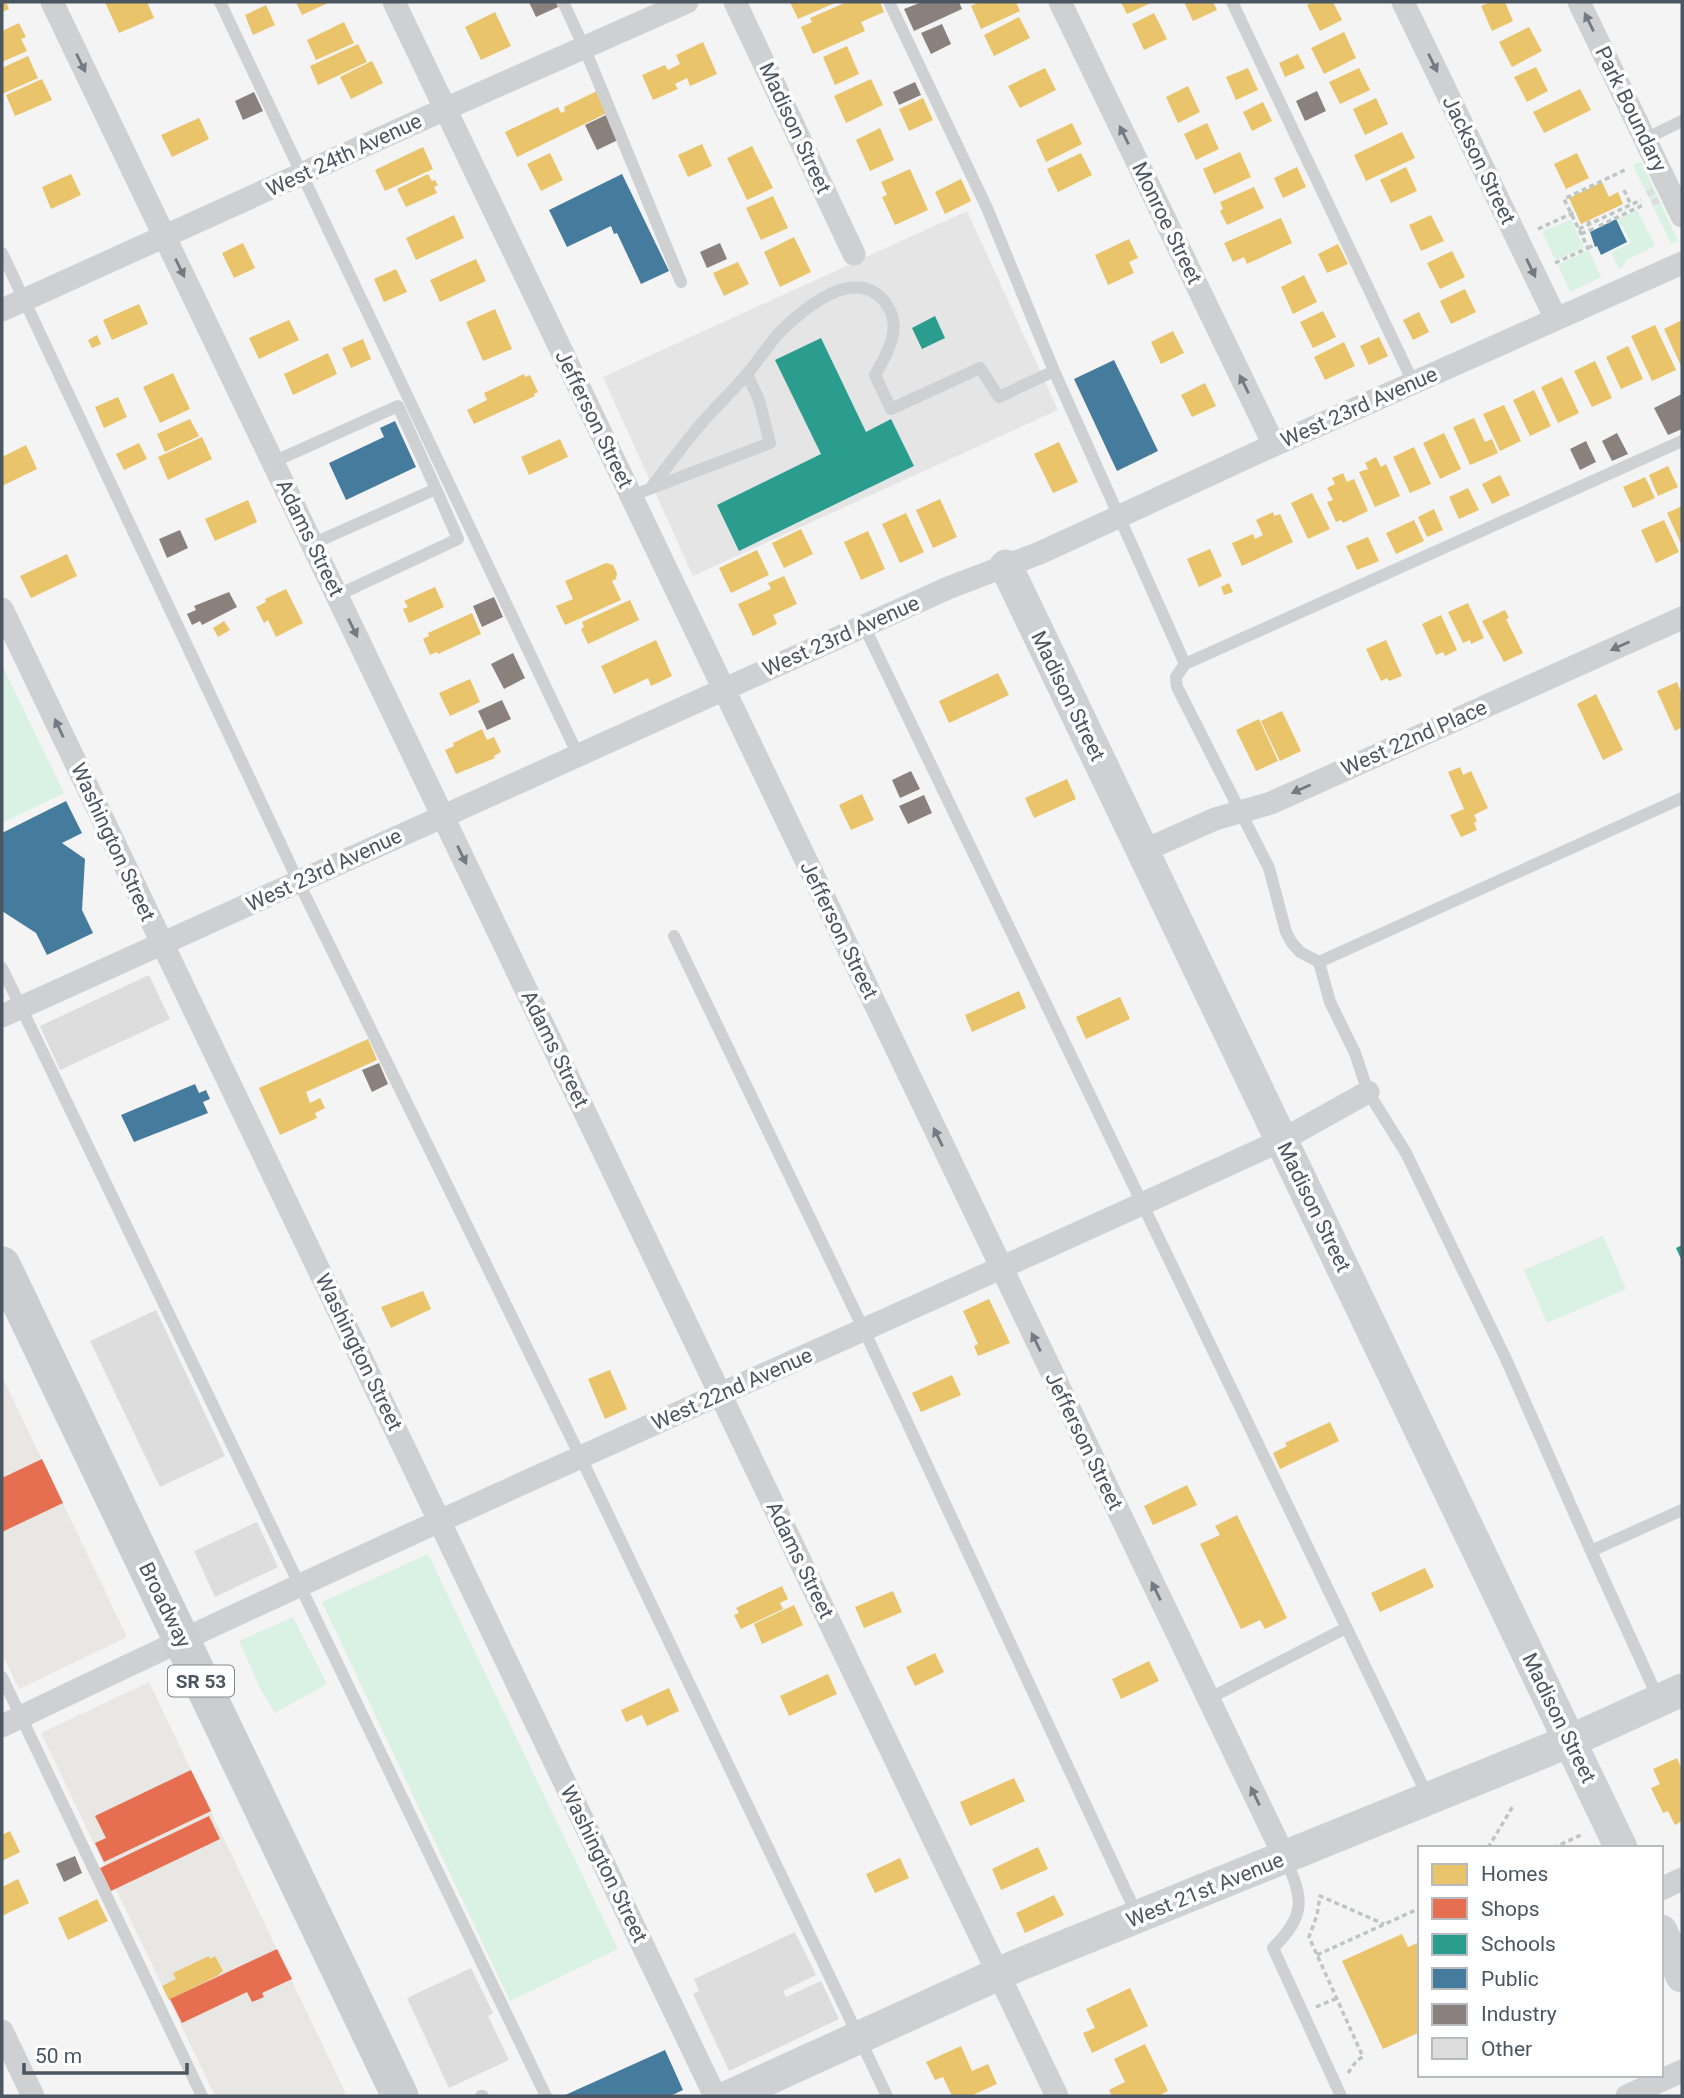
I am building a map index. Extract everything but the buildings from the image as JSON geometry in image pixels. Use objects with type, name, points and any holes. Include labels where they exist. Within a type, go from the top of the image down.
[{"type":"main road","name":"Broadway","points":[[2,1265],[400,2096]]},
{"type":"street","name":"Adams Street","points":[[52,2],[1057,2096]]},
{"type":"street","name":"Jefferson Street","points":[[394,2],[445,109],[642,491],[724,689],[1285,1858]]},
{"type":"street","name":"West 24th Avenue","points":[[2,310],[687,2]]},
{"type":"street","name":"Madison Street","points":[[735,2],[855,254]]},
{"type":"street","name":"Monroe Street","points":[[1060,2],[1274,445]]},
{"type":"street","name":"Jackson Street","points":[[1403,2],[1556,319]]},
{"type":"street","name":"Park Boundary","points":[[1579,2],[1682,216]]},
{"type":"street","name":"West 23rd Avenue","points":[[11,1012],[948,588],[1119,517],[1413,382],[1682,263]]},
{"type":"street","name":"Madison Street","points":[[1006,566],[1620,1846]]},
{"type":"street","name":"Washington Street","points":[[3,616],[715,2096]]},
{"type":"street","name":"West 22nd Place","points":[[1143,851],[1215,819],[1271,803],[1682,618]]},
{"type":"street","name":"West 22nd Avenue","points":[[11,1721],[440,1521],[1283,1140],[1368,1092]]},
{"type":"street","name":"West 21st Avenue","points":[[730,2096],[999,1974],[1570,1741],[1671,1696]]},
{"type":"street","points":[[1663,1888],[1682,1880]]},
{"type":"street","points":[[1663,1940],[1682,1976]]},
{"type":"street","points":[[2,2031],[33,2096]]},
{"type":"street","points":[[1627,2096],[1682,2071]]},
{"type":"lane","points":[[220,2],[578,755]]},
{"type":"lane","points":[[563,2],[681,282]]},
{"type":"lane","points":[[889,2],[987,208],[1054,371],[1185,664]]},
{"type":"lane","points":[[1232,2],[1413,382]]},
{"type":"lane","points":[[1645,139],[1682,121]]},
{"type":"lane","points":[[2,253],[298,881],[581,1458],[887,2096]]},
{"type":"lane","points":[[642,491],[747,374],[781,331],[826,296],[845,288],[855,287],[877,293],[893,319],[892,341],[875,375],[891,409],[980,368],[999,397],[1054,371]]},
{"type":"lane","points":[[642,491],[770,443],[760,400],[747,374]]},
{"type":"lane","points":[[273,461],[398,406],[458,539],[338,596]]},
{"type":"lane","points":[[1671,1696],[1591,1551],[1494,1334],[1406,1153],[1368,1092],[1354,1053],[1330,1002],[1319,962],[1300,952],[1292,943],[1269,868],[1177,687],[1175,677],[1185,664],[1682,441]]},
{"type":"lane","points":[[313,544],[436,489]]},
{"type":"lane","points":[[864,626],[1429,1799]]},
{"type":"lane","points":[[1319,962],[1682,798]]},
{"type":"lane","points":[[674,936],[864,1330],[1138,1917]]},
{"type":"lane","points":[[2,968],[11,1012],[298,1586],[546,2096]]},
{"type":"lane","points":[[1591,1551],[1682,1510]]},
{"type":"lane","points":[[1208,1699],[1346,1628]]},
{"type":"lane","points":[[2,1677],[11,1721],[202,2096]]},
{"type":"lane","points":[[1285,1858],[1299,1890],[1299,1904],[1292,1926],[1273,1948],[1339,2092]]},
{"type":"path","points":[[1588,248],[1564,199],[1627,170]]},
{"type":"path","points":[[1624,190],[1631,205]]},
{"type":"path","points":[[1579,229],[1589,222],[1642,202],[1599,226]]},
{"type":"path","points":[[1517,239],[1573,213]]},
{"type":"path","points":[[1581,234],[1592,229],[1589,222]]},
{"type":"path","points":[[1534,274],[1594,245]]},
{"type":"path","points":[[1489,1846],[1513,1806]]},
{"type":"path","points":[[1557,1846],[1585,1833]]},
{"type":"path","points":[[1316,1886],[1320,1896],[1309,1937],[1363,2057],[1357,2060],[1339,2092]]},
{"type":"path","points":[[1320,1896],[1384,1924]]},
{"type":"path","points":[[1317,1955],[1418,1909]]},
{"type":"shaded area","points":[[967,211],[1058,410],[693,576],[603,377]]},
{"type":"shaded area","points":[[2,1376],[127,1637],[19,1689],[2,1654]]},
{"type":"shaded area","points":[[149,1682],[347,2096],[215,2096],[41,1733]]},
{"type":"green space","points":[[1641,161],[1678,241],[1671,244],[1633,165]]},
{"type":"green space","points":[[1637,210],[1655,246],[1626,260],[1619,269],[1611,252],[1631,243],[1622,225],[1619,226],[1616,220]]},
{"type":"green space","points":[[1571,220],[1584,247],[1555,260],[1542,231]]},
{"type":"green space","points":[[1589,250],[1601,277],[1570,292],[1558,265]]},
{"type":"green space","points":[[2,665],[64,793],[2,823]]},
{"type":"green space","points":[[1603,1236],[1626,1289],[1547,1323],[1524,1270]]},
{"type":"green space","points":[[428,1554],[618,1949],[510,2001],[322,1602]]},
{"type":"green space","points":[[293,1617],[327,1684],[275,1713],[261,1690],[239,1641]]}]
